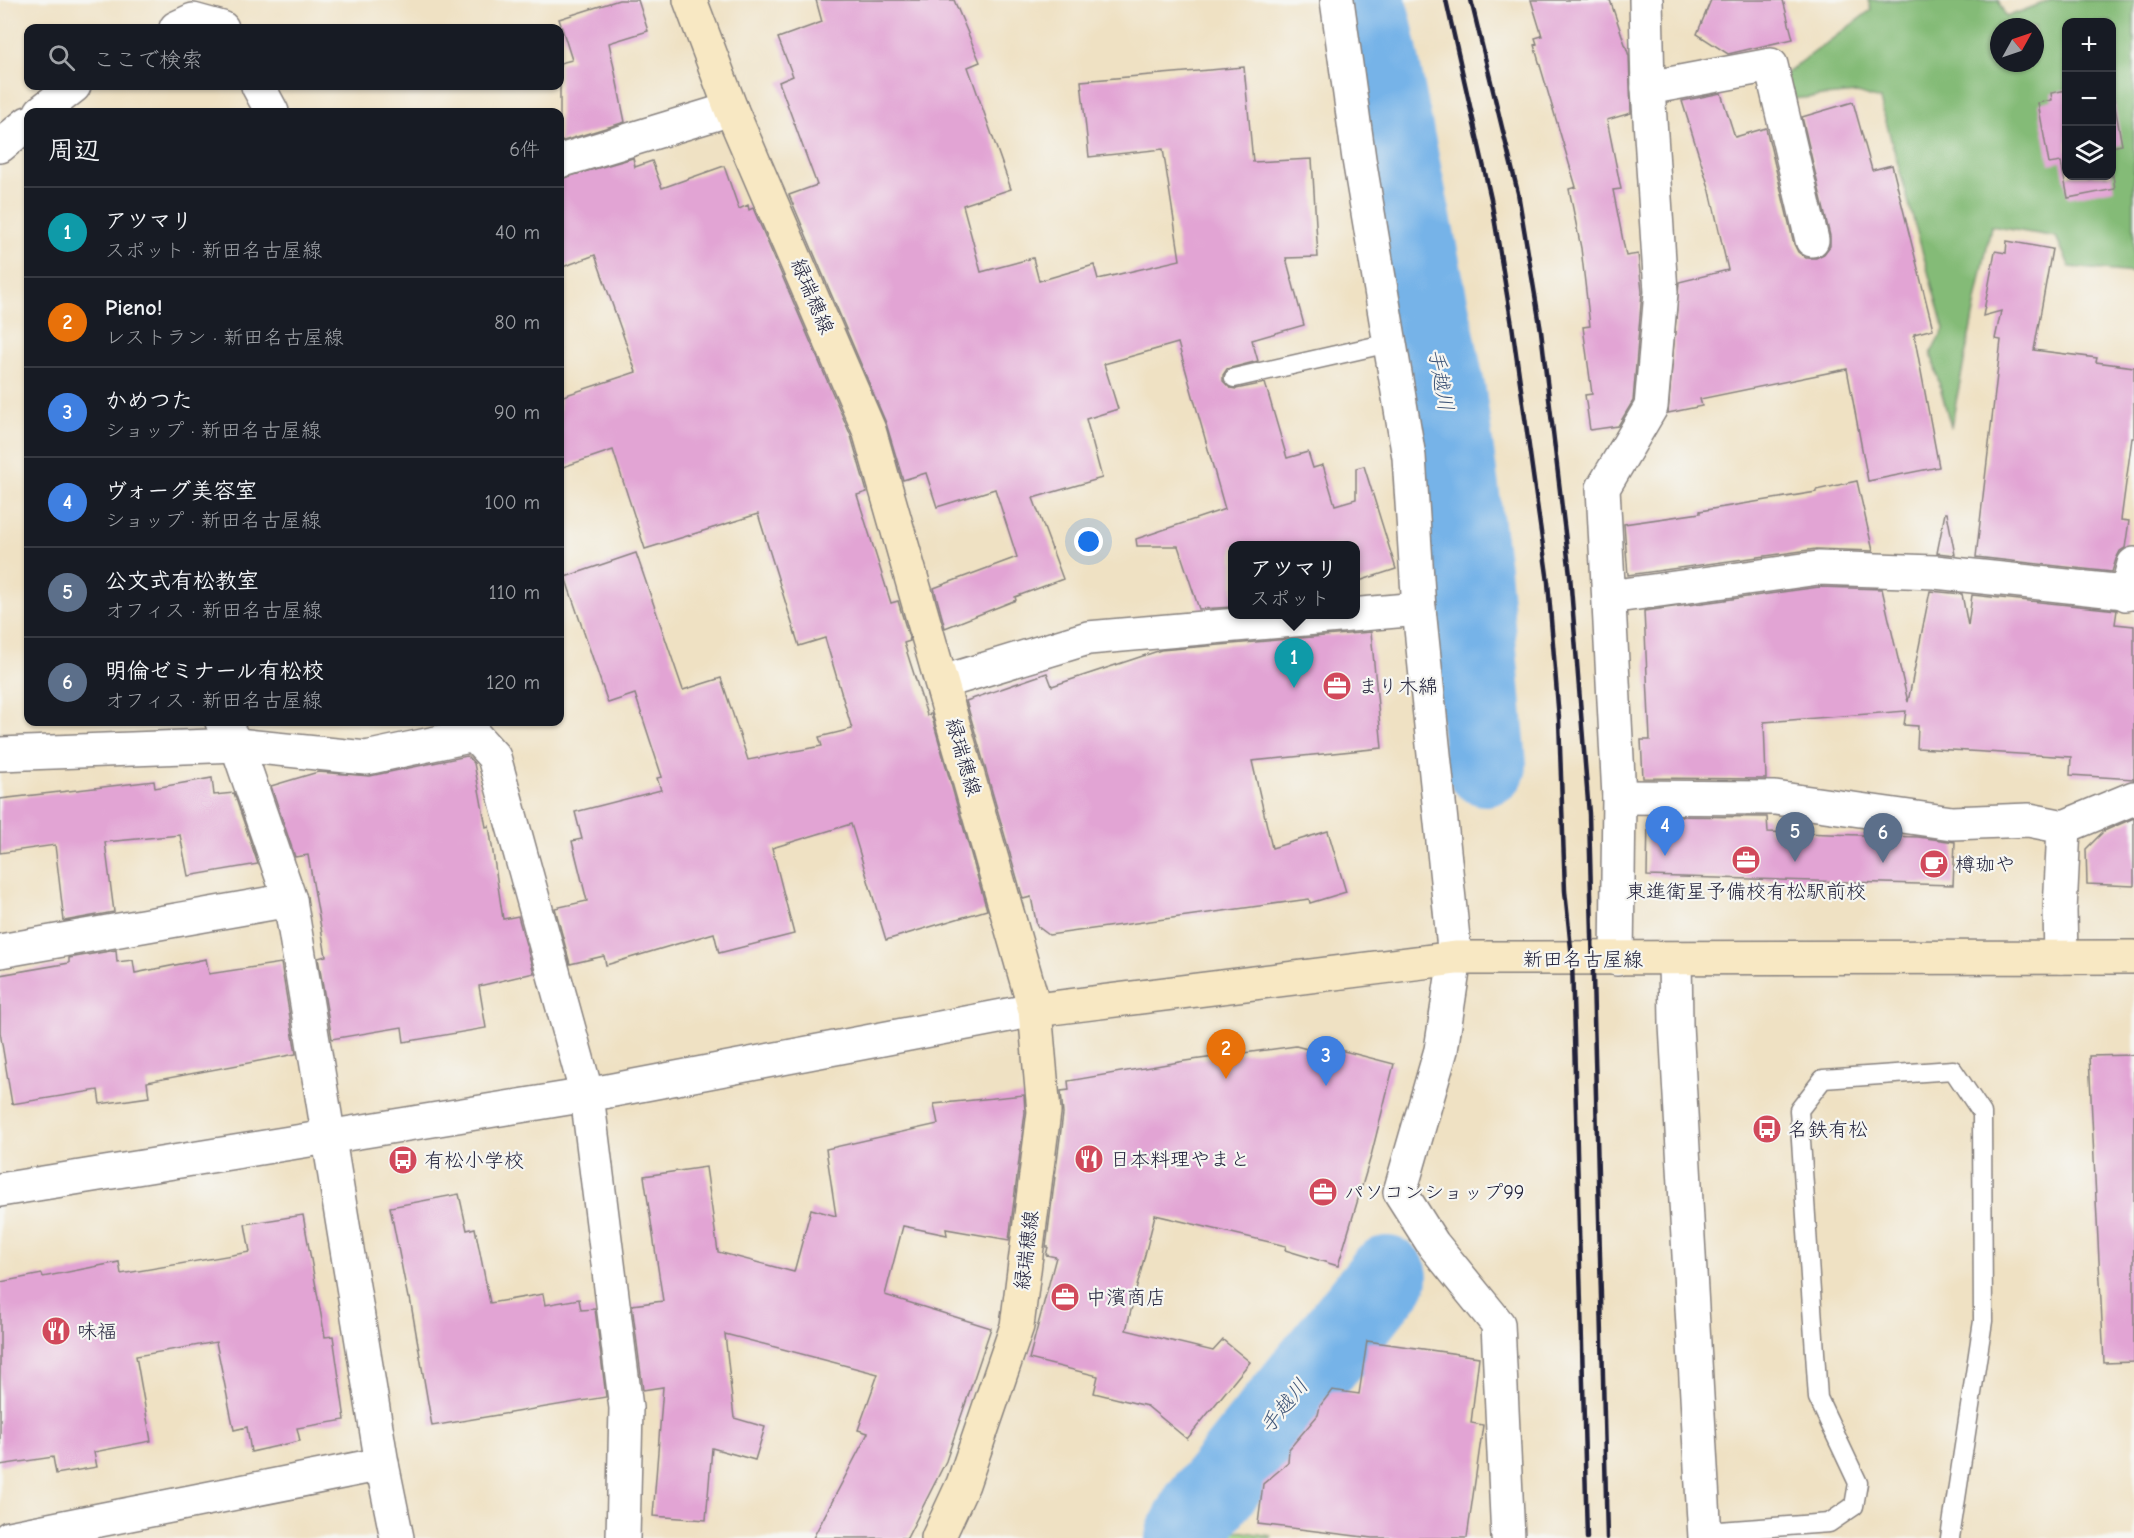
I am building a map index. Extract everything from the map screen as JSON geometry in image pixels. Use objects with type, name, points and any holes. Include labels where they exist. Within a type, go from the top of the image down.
[{"type":"main road","name":"緑瑞穂線","points":[[690,0],[731,109],[869,430],[943,682],[1035,1010],[1044,1112],[1017,1326],[963,1484],[938,1538]]},
{"type":"main road","name":"新田名古屋線","points":[[1035,1010],[1455,958],[2134,957]]},
{"type":"street","points":[[1336,0],[1359,159],[1409,457],[1419,609],[1455,958],[1441,1050],[1401,1191],[1434,1244],[1498,1324],[1508,1538]]},
{"type":"street","points":[[1617,959],[1619,797],[1603,488],[1651,407],[1661,292],[1648,88],[1646,0]]},
{"type":"street","points":[[185,24],[193,20],[208,24]]},
{"type":"street","points":[[1648,88],[1771,65],[1812,240]]},
{"type":"street","points":[[46,108],[69,90]]},
{"type":"street","points":[[260,90],[270,108]]},
{"type":"street","points":[[564,161],[731,109]]},
{"type":"street","points":[[0,147],[24,126]]},
{"type":"street","points":[[1609,597],[1818,568],[1935,572],[2132,584]]},
{"type":"street","points":[[1360,614],[1419,609]]},
{"type":"street","points":[[943,682],[1088,638],[1305,619]]},
{"type":"street","points":[[230,733],[291,900],[382,1464],[397,1538]]},
{"type":"street","points":[[0,754],[230,733],[366,758],[474,735],[494,757],[587,1095],[626,1408],[623,1538]]},
{"type":"street","points":[[1619,797],[1775,798],[1952,823],[2029,820],[2064,826],[2134,798]]},
{"type":"street","points":[[2061,957],[2060,911],[2064,826]]},
{"type":"street","points":[[0,951],[291,900]]},
{"type":"street","points":[[1675,959],[1677,1037],[1705,1535]]},
{"type":"street","points":[[0,1190],[587,1095],[1035,1010]]},
{"type":"street","points":[[9,1538],[382,1464]]},
{"type":"lane","points":[[1234,378],[1389,343]]},
{"type":"lane","points":[[1705,1535],[1828,1523],[1854,1506],[1858,1483],[1818,1398],[1799,1110],[1823,1079],[1953,1070],[1982,1113],[1983,1321],[1950,1538]]},
{"type":"green space","points":[[1868,0],[1998,0],[2006,17],[2051,0],[2134,0],[2134,273],[2070,267],[2056,237],[1991,226],[1951,427],[1931,353],[1944,329],[1880,100],[1857,93],[1792,99],[1785,74],[1871,10]]},
{"type":"green space","points":[[1202,1526],[1271,1536],[1271,1538],[1199,1538]]},
{"type":"building","points":[[619,0],[638,0],[648,31],[609,43],[625,122],[564,141],[564,108],[560,108],[560,90],[564,90],[564,62],[572,60],[564,35],[564,24],[561,24],[559,19]]},
{"type":"building","points":[[816,0],[954,0],[980,62],[968,67],[1011,189],[963,205],[981,272],[1033,258],[1039,281],[1094,265],[1098,279],[1180,260],[1163,149],[1089,157],[1081,81],[1244,67],[1253,162],[1312,159],[1318,257],[1286,258],[1304,325],[1252,340],[1258,361],[1227,369],[1223,375],[1223,381],[1230,388],[1236,389],[1265,383],[1287,458],[1308,452],[1313,468],[1323,465],[1335,505],[1356,499],[1356,468],[1364,466],[1396,569],[1360,581],[1360,541],[1228,541],[1228,607],[1199,609],[1178,546],[1137,546],[1136,539],[1225,509],[1178,343],[1104,364],[1118,409],[1086,419],[1102,478],[1033,498],[1063,579],[945,628],[934,588],[1017,557],[995,489],[937,507],[926,473],[903,480],[886,423],[789,195],[817,185],[779,82],[793,76],[778,38],[822,22]]},
{"type":"building","points":[[1531,0],[1610,0],[1629,56],[1631,113],[1607,120],[1621,189],[1613,190],[1626,256],[1638,254],[1642,292],[1633,401],[1618,426],[1590,430],[1585,395],[1592,394],[1583,327],[1590,326],[1581,248],[1569,189],[1576,187],[1534,45],[1537,44],[1535,38],[1542,36]]},
{"type":"building","points":[[1711,0],[1783,0],[1793,39],[1728,54],[1697,34]]},
{"type":"building","points":[[2062,91],[2062,167],[2061,162],[2049,164],[2038,103],[2052,100],[2051,93]]},
{"type":"building","points":[[1721,93],[1735,137],[1766,128],[1794,244],[1798,252],[1806,258],[1816,258],[1824,254],[1830,246],[1830,236],[1802,117],[1853,102],[1872,170],[1892,165],[1933,329],[1914,334],[1939,467],[1868,481],[1847,369],[1700,399],[1702,406],[1668,413],[1679,282],[1728,270],[1710,191],[1682,101]]},
{"type":"building","points":[[2116,112],[2122,145],[2116,146]]},
{"type":"building","points":[[633,158],[635,167],[652,161],[662,188],[724,166],[739,209],[748,205],[749,210],[753,208],[851,436],[867,492],[857,495],[891,603],[898,601],[910,641],[904,643],[927,715],[931,714],[987,910],[886,940],[851,824],[772,848],[794,934],[719,953],[714,933],[606,965],[604,956],[570,964],[555,908],[587,901],[572,841],[582,839],[575,812],[661,790],[657,778],[662,777],[635,694],[608,703],[565,577],[636,553],[683,690],[721,678],[748,760],[822,746],[819,737],[852,729],[825,638],[799,646],[758,514],[645,549],[613,450],[564,467],[564,396],[636,372],[595,255],[564,267],[564,178]]},
{"type":"building","points":[[2064,180],[2114,180],[2115,189],[2068,198]]},
{"type":"building","points":[[2007,241],[2052,249],[2034,350],[2097,358],[2096,362],[2134,367],[2134,438],[2132,438],[2121,520],[2129,521],[2125,548],[2120,551],[2112,572],[1976,557],[2001,340],[1995,339],[2001,311],[1983,316],[1995,251],[2006,253]]},
{"type":"building","points":[[1857,481],[1873,551],[1816,549],[1628,575],[1624,524],[1816,492],[1816,490]]},
{"type":"building","points":[[1945,513],[1947,513],[1955,555],[1937,553]]},
{"type":"building","points":[[1819,587],[1882,589],[1908,702],[1930,591],[1962,594],[1968,626],[1972,595],[2117,610],[2115,624],[2134,626],[2134,779],[2070,775],[2071,757],[1917,748],[1918,726],[1904,725],[1906,711],[1764,722],[1766,779],[1643,778],[1641,740],[1650,740],[1644,611]]},
{"type":"building","points":[[1371,632],[1382,748],[1252,761],[1272,848],[1328,831],[1346,892],[1310,903],[1309,899],[1049,935],[1037,926],[1031,897],[1023,899],[966,701],[1047,673],[1052,686],[1161,650]]},
{"type":"building","points":[[467,756],[474,763],[486,827],[489,826],[503,919],[518,916],[534,973],[479,986],[486,1028],[404,1042],[402,1027],[332,1039],[318,958],[326,956],[308,855],[295,857],[271,786],[318,772],[370,776]]},
{"type":"building","points":[[212,778],[214,795],[234,793],[258,864],[188,876],[180,835],[105,842],[114,912],[64,921],[55,845],[0,853],[0,799],[154,781],[155,788]]},
{"type":"building","points":[[1648,816],[1767,817],[1768,832],[1918,837],[1955,842],[1953,885],[1647,876]]},
{"type":"building","points":[[2134,818],[2134,886],[2087,884],[2086,849],[2104,831]]},
{"type":"building","points":[[116,950],[117,962],[133,960],[135,973],[206,959],[209,974],[281,963],[296,1054],[147,1082],[149,1097],[100,1104],[98,1090],[12,1104],[0,1032],[0,975],[69,963],[69,958]]},
{"type":"building","points":[[1313,1043],[1394,1064],[1371,1156],[1338,1266],[1285,1250],[1286,1246],[1155,1215],[1126,1330],[1213,1351],[1223,1340],[1250,1362],[1187,1439],[1147,1406],[1094,1393],[1098,1376],[1029,1359],[1056,1257],[1046,1255],[1048,1247],[1046,1247],[1063,1114],[1061,1091],[1069,1090],[1068,1081],[1185,1061],[1296,1046],[1311,1050]]},
{"type":"building","points":[[2134,1055],[2134,1362],[2104,1363],[2089,1056]]},
{"type":"building","points":[[1024,1095],[1025,1112],[1009,1240],[946,1229],[947,1235],[903,1226],[885,1295],[991,1328],[946,1461],[907,1538],[813,1538],[868,1433],[858,1430],[878,1374],[725,1334],[734,1418],[765,1427],[755,1460],[712,1448],[706,1520],[653,1516],[663,1387],[643,1390],[632,1305],[663,1301],[644,1176],[706,1167],[718,1252],[794,1272],[811,1209],[836,1216],[826,1149],[938,1124],[934,1104]]},
{"type":"building","points":[[459,1194],[467,1230],[475,1228],[490,1303],[543,1294],[545,1305],[579,1299],[581,1310],[595,1309],[606,1397],[432,1426],[410,1298],[408,1298],[390,1207]]},
{"type":"building","points":[[303,1215],[325,1337],[333,1336],[345,1420],[297,1428],[300,1441],[251,1452],[247,1427],[234,1430],[216,1342],[136,1356],[151,1441],[94,1452],[97,1467],[56,1474],[53,1457],[0,1465],[0,1282],[42,1274],[43,1277],[119,1262],[121,1274],[250,1252],[245,1224]]},
{"type":"building","points":[[1367,1341],[1479,1357],[1471,1423],[1483,1425],[1467,1538],[1372,1538],[1258,1524],[1263,1484],[1288,1463],[1289,1449],[1318,1415],[1320,1406],[1332,1390],[1359,1394]]},
{"type":"waterway","name":"手越川","points":[[1364,0],[1445,393],[1469,570],[1486,765]]},
{"type":"waterway","name":"手越川","points":[[1186,1538],[1201,1509],[1387,1277]]},
{"type":"railway","points":[[1446,0],[1491,199],[1512,325],[1548,582],[1559,719],[1565,891],[1572,958],[1587,1538]]},
{"type":"railway","points":[[1471,0],[1518,193],[1541,331],[1570,575],[1589,814],[1607,1538]]},
{"type":"place","name":"まり木綿","points":[[1337,686]]},
{"type":"place","name":"アツマリ","points":[[1294,688]]},
{"type":"place","name":"ヴォーグ美容室","points":[[1665,856]]},
{"type":"place","name":"東進衛星予備校有松駅前校","points":[[1746,860]]},
{"type":"place","name":"公文式有松教室","points":[[1795,862]]},
{"type":"place","name":"明倫ゼミナール有松校","points":[[1883,863]]},
{"type":"place","name":"樽珈や","points":[[1934,864]]},
{"type":"place","name":"Pieno!","points":[[1226,1079]]},
{"type":"place","name":"かめつた","points":[[1326,1086]]},
{"type":"place","name":"名鉄有松","points":[[1767,1129]]},
{"type":"place","name":"日本料理やまと","points":[[1089,1159]]},
{"type":"place","name":"有松小学校","points":[[403,1160]]},
{"type":"place","name":"パソコンショップ99","points":[[1323,1192]]},
{"type":"place","name":"中濱商店","points":[[1065,1297]]},
{"type":"place","name":"味福","points":[[56,1331]]}]
